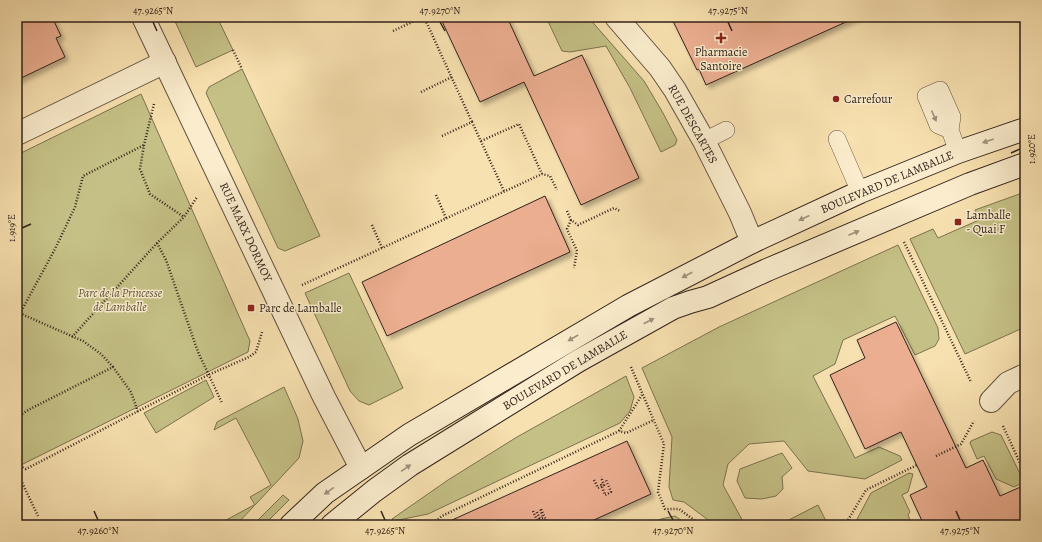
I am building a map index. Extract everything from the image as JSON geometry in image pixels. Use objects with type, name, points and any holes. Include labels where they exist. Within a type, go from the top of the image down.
[{"type":"street","name":"RUE MARX DORMOY","points":[[143,17],[324,397],[361,468]]},
{"type":"street","name":"RUE DESCARTES","points":[[616,17],[660,68],[675,90],[704,141],[740,213],[752,242]]},
{"type":"street","points":[[17,134],[165,62]]},
{"type":"street","name":"BOULEVARD DE LAMBALLE","points":[[290,525],[325,493],[420,428],[616,313],[752,242],[860,192],[958,152],[1025,129]]},
{"type":"street","name":"BOULEVARD DE LAMBALLE","points":[[332,525],[374,491],[410,465],[578,361],[673,308],[708,297],[767,270],[970,184],[1025,164]]},
{"type":"street","points":[[752,242],[767,270]]},
{"type":"street","points":[[991,401],[1008,383],[1025,375]]},
{"type":"street","points":[[361,468],[374,491]]},
{"type":"lane","points":[[933,93],[938,125],[950,130],[958,152]]},
{"type":"lane","points":[[704,141],[726,130]]},
{"type":"lane","points":[[837,139],[860,192]]},
{"type":"path","points":[[393,30],[423,17],[504,191]]},
{"type":"path","points":[[233,50],[242,69]]},
{"type":"path","points":[[421,92],[452,77]]},
{"type":"path","points":[[155,102],[144,145],[140,169],[150,194],[184,218]]},
{"type":"path","points":[[442,136],[472,122]]},
{"type":"path","points":[[481,141],[519,124],[542,174]]},
{"type":"path","points":[[17,319],[18,313],[55,249],[75,207],[83,176],[144,145]]},
{"type":"path","points":[[298,287],[542,174],[550,176],[557,190]]},
{"type":"path","points":[[436,195],[446,218]]},
{"type":"path","points":[[72,337],[157,243],[184,218],[198,197]]},
{"type":"path","points":[[566,211],[571,220],[578,225],[614,208],[620,211]]},
{"type":"path","points":[[571,220],[568,229],[577,252],[574,268]]},
{"type":"path","points":[[372,224],[382,248]]},
{"type":"path","points":[[902,237],[972,385]]},
{"type":"path","points":[[157,243],[166,260],[198,352],[222,403]]},
{"type":"path","points":[[18,313],[83,341],[102,354],[131,392],[138,412]]},
{"type":"path","points":[[17,465],[26,469],[208,375],[249,357],[256,352],[264,325]]},
{"type":"path","points":[[17,417],[113,367]]},
{"type":"path","points":[[631,367],[664,444],[658,492],[666,508],[679,509],[701,525]]},
{"type":"path","points":[[430,525],[442,516],[619,431],[643,394]]},
{"type":"path","points":[[991,401],[1025,474]]},
{"type":"path","points":[[936,456],[961,444],[975,419]]},
{"type":"path","points":[[619,431],[626,433],[654,420]]},
{"type":"path","points":[[845,525],[866,490],[917,465]]},
{"type":"path","points":[[17,472],[38,516]]},
{"type":"path","points":[[594,480],[598,488],[604,485],[601,477]]},
{"type":"path","points":[[601,484],[605,495],[611,492],[606,480]]},
{"type":"path","points":[[533,511],[537,520],[543,518],[541,509],[546,520],[541,522],[537,512]]},
{"type":"green space","points":[[173,17],[217,17],[233,50],[196,67]]},
{"type":"green space","points":[[546,17],[588,17],[644,81],[677,140],[675,145],[661,152],[630,88],[606,46],[570,52],[562,51]]},
{"type":"green space","points":[[242,69],[320,236],[285,251],[278,248],[206,93],[209,87]]},
{"type":"green space","name":"Parc de la Princesse de Lamballe","points":[[141,94],[250,341],[248,352],[17,467],[17,155]]},
{"type":"green space","points":[[1025,192],[1025,327],[965,354],[910,239],[933,229],[938,238],[979,220],[975,210]]},
{"type":"green space","points":[[898,245],[938,328],[939,339],[935,346],[915,355],[895,316],[843,340],[835,364],[813,376],[855,458],[879,447],[900,456],[902,460],[865,479],[808,471],[784,441],[749,444],[728,464],[723,485],[745,525],[715,525],[684,502],[673,500],[669,487],[672,437],[642,368],[719,327]]},
{"type":"green space","points":[[349,273],[403,388],[369,405],[359,401],[350,391],[305,293]]},
{"type":"green space","points":[[626,376],[634,397],[630,411],[620,423],[428,514],[394,521],[392,519],[448,480],[517,437]]},
{"type":"green space","points":[[206,380],[214,397],[156,433],[144,413]]},
{"type":"green space","points":[[284,387],[298,419],[303,441],[299,458],[255,505],[250,497],[271,485],[236,418],[214,430],[217,422]]},
{"type":"green space","points":[[992,432],[1001,435],[1024,482],[1014,487],[996,479],[984,456],[977,459],[970,443],[971,441]]},
{"type":"green space","points":[[782,453],[792,468],[782,477],[783,489],[776,496],[762,499],[745,498],[737,481],[740,469]]},
{"type":"green space","points":[[909,473],[913,474],[908,492],[902,495],[910,512],[908,515],[912,525],[854,525],[871,493]]},
{"type":"green space","points":[[283,495],[289,500],[264,525],[253,525]]},
{"type":"green space","points":[[254,505],[236,525],[217,525]]},
{"type":"green space","points":[[818,505],[828,525],[779,525]]},
{"type":"green space","points":[[675,516],[688,525],[648,525],[661,519]]},
{"type":"building","points":[[17,17],[52,17],[61,36],[56,38],[65,57],[17,80]]},
{"type":"building","points":[[440,17],[507,17],[534,76],[582,55],[639,178],[581,205],[524,82],[480,102]]},
{"type":"building","points":[[671,17],[857,17],[706,85]]},
{"type":"building","points":[[545,196],[570,252],[387,336],[362,282]]},
{"type":"building","points":[[896,322],[966,468],[983,460],[1000,496],[1025,485],[1025,525],[924,525],[910,495],[927,487],[901,432],[865,449],[830,375],[865,358],[857,340]]},
{"type":"building","points":[[627,441],[651,494],[583,525],[441,525]]},
{"type":"place","name":"Pharmacie Santoire","points":[[721,38]]},
{"type":"place","name":"Carrefour","points":[[836,99]]},
{"type":"place","name":"Lamballe - Quai F","points":[[958,222]]},
{"type":"place","name":"Parc de Lamballe","points":[[251,308]]}]
